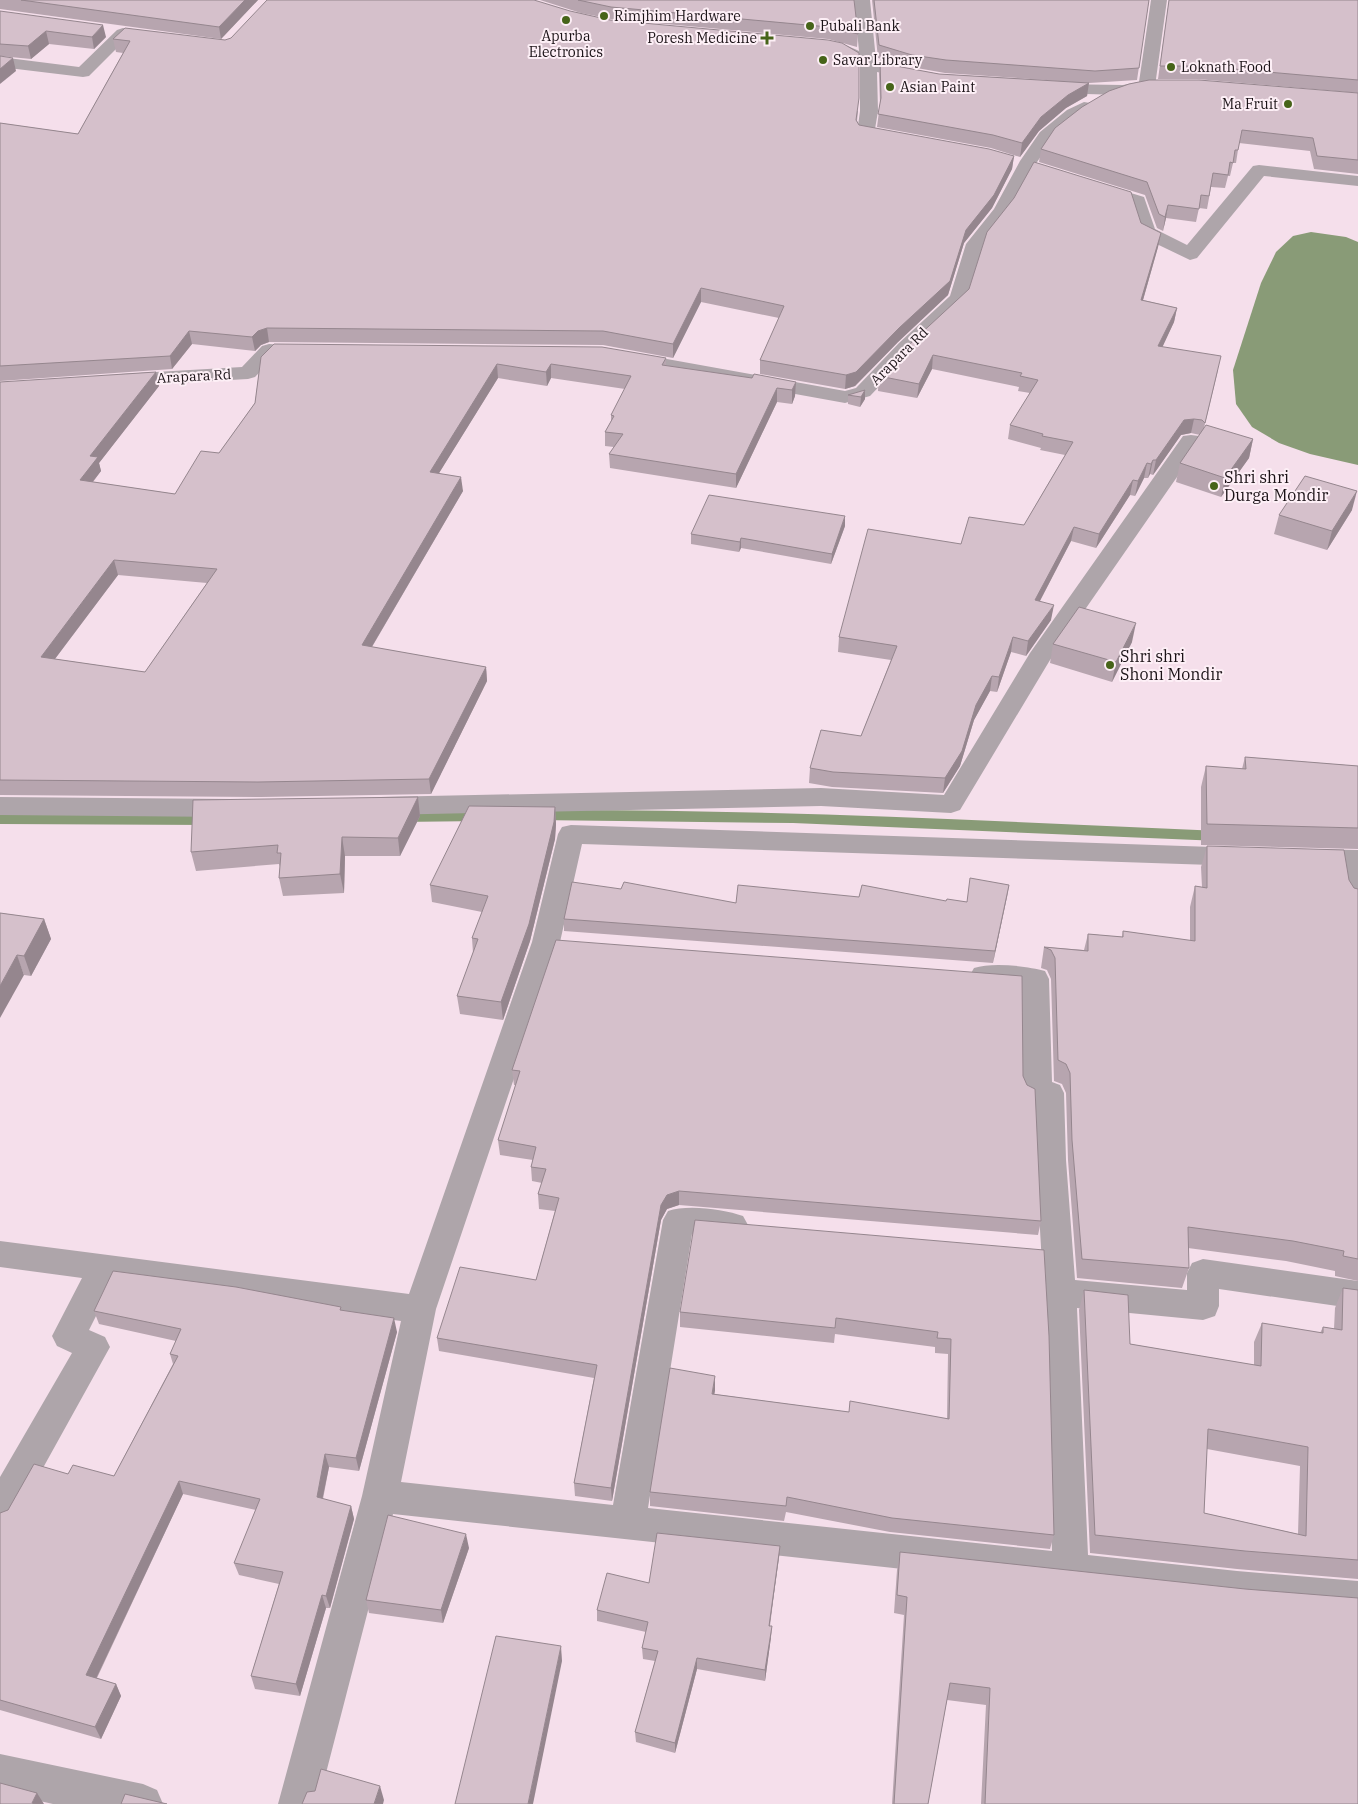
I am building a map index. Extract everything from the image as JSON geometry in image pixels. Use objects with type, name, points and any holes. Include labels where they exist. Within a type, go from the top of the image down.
[{"type":"street","points":[[862,0],[868,62],[869,111],[866,133],[909,141]]},
{"type":"street","points":[[1040,88],[1123,90],[1155,86],[1159,0]]},
{"type":"street","points":[[104,30],[160,37]]},
{"type":"street","points":[[0,62],[83,72],[123,33]]},
{"type":"street","points":[[810,44],[847,50],[868,62],[895,72],[929,79]]},
{"type":"street","name":"Arapara Rd","points":[[613,355],[846,397],[863,392],[906,347],[959,298],[975,244],[1002,211],[1026,165],[1046,136],[1073,114],[1100,98],[1123,90]]},
{"type":"street","points":[[1085,184],[1138,201],[1147,232],[1190,254],[1259,170],[1358,181]]},
{"type":"street","name":"Arapara Rd","points":[[99,382],[248,373],[269,350],[308,350]]},
{"type":"street","points":[[359,806],[822,797],[951,804],[1039,658],[1191,441]]},
{"type":"street","points":[[0,806],[251,808]]},
{"type":"street","points":[[298,1804],[380,1496],[420,1309],[546,942],[571,834],[1113,854],[1354,859],[1358,900]]},
{"type":"street","points":[[546,942],[576,944]]},
{"type":"street","points":[[957,973],[1035,979],[1037,1091],[1049,1094],[1043,1250],[1060,1292],[1064,1361],[1070,1570]]},
{"type":"street","points":[[628,1523],[679,1220],[759,1227]]},
{"type":"street","points":[[0,1254],[420,1309]]},
{"type":"street","points":[[0,1510],[93,1347],[69,1336],[104,1268]]},
{"type":"street","points":[[1060,1292],[1203,1306],[1203,1272],[1358,1296]]},
{"type":"street","points":[[380,1496],[1237,1588],[1358,1598]]},
{"type":"street","points":[[0,1773],[143,1804]]},
{"type":"shaded area","points":[[1311,232],[1346,237],[1358,242],[1358,465],[1310,454],[1279,443],[1252,427],[1236,404],[1233,370],[1261,283],[1276,252],[1293,236]]},
{"type":"building","points":[[21,0],[245,0],[219,27]]},
{"type":"building","points":[[267,0],[534,0],[610,20],[828,40],[842,43],[859,53],[859,98],[856,120],[859,125],[989,149],[1014,156],[994,195],[966,230],[950,281],[899,328],[856,372],[846,375],[760,360],[784,306],[701,288],[673,344],[603,331],[267,328],[258,331],[252,337],[189,331],[170,356],[0,366],[0,123],[78,134],[130,41],[113,39],[125,28],[225,40],[231,38]]},
{"type":"building","points":[[578,0],[854,0],[858,34],[829,27],[611,7]]},
{"type":"building","points":[[874,0],[1149,0],[1139,68],[1095,71],[946,60],[912,55],[879,45]]},
{"type":"building","points":[[1169,0],[1358,0],[1358,80],[1200,66],[1160,66]]},
{"type":"building","points":[[0,11],[103,25],[92,37],[46,31],[28,46],[0,44]]},
{"type":"building","points":[[0,56],[13,58],[0,69]]},
{"type":"building","points":[[880,60],[896,66],[939,74],[1089,83],[1068,95],[1041,117],[1022,143],[993,135],[878,114],[881,98]]},
{"type":"building","points":[[1149,80],[1199,80],[1358,93],[1358,160],[1317,156],[1313,138],[1242,130],[1238,150],[1235,150],[1233,163],[1230,162],[1228,175],[1213,173],[1209,196],[1201,195],[1199,209],[1168,205],[1165,217],[1159,214],[1147,182],[1041,149],[1055,128],[1082,107],[1109,91]]},
{"type":"building","points":[[1034,162],[1131,192],[1141,223],[1161,233],[1141,300],[1177,308],[1158,346],[1221,356],[1205,423],[1202,420],[1184,420],[1156,460],[1153,460],[1151,464],[1147,463],[1138,481],[1133,480],[1099,534],[1074,527],[1035,600],[1054,605],[1028,641],[1013,637],[999,677],[992,676],[976,705],[962,751],[945,778],[833,772],[810,768],[821,730],[861,736],[897,646],[839,637],[868,529],[961,544],[969,517],[1024,525],[1073,442],[1042,436],[1043,434],[1010,425],[1038,380],[1020,376],[1022,373],[933,355],[919,384],[879,376],[916,338],[969,289],[987,232],[1014,198]]},
{"type":"building","points":[[274,344],[602,347],[666,358],[662,365],[752,378],[754,374],[796,382],[792,390],[777,388],[736,474],[609,454],[623,434],[605,432],[614,416],[611,415],[631,376],[551,364],[546,372],[497,364],[430,472],[461,477],[362,645],[486,667],[429,779],[258,782],[0,780],[0,382],[156,372],[90,456],[98,457],[80,480],[175,494],[201,451],[219,453],[255,403],[261,357]],"holes":[[[114,560],[217,569],[145,672],[41,657]]]},
{"type":"building","points":[[865,390],[861,397],[848,395]]},
{"type":"building","points":[[1206,425],[1253,439],[1225,478],[1180,463]]},
{"type":"building","points":[[1305,476],[1357,491],[1332,531],[1279,515]]},
{"type":"building","points":[[709,495],[845,516],[832,554],[741,538],[740,542],[691,534]]},
{"type":"building","points":[[1079,607],[1136,623],[1116,662],[1053,644]]},
{"type":"building","points":[[1245,757],[1358,766],[1358,828],[1207,824],[1206,766],[1246,769]]},
{"type":"building","points":[[418,797],[398,838],[342,837],[340,874],[279,878],[281,853],[277,853],[278,845],[191,852],[193,800]]},
{"type":"building","points":[[469,806],[555,807],[554,822],[529,924],[501,1002],[457,996],[478,939],[472,938],[488,896],[430,885]]},
{"type":"building","points":[[1207,846],[1344,850],[1349,880],[1354,888],[1358,889],[1358,1259],[1343,1256],[1344,1251],[1293,1241],[1188,1227],[1189,1268],[1082,1259],[1072,1140],[1070,1073],[1066,1064],[1058,1060],[1055,958],[1051,950],[1044,947],[1088,951],[1088,934],[1123,937],[1123,931],[1195,941],[1195,886],[1207,888]]},
{"type":"building","points":[[970,878],[1009,885],[995,951],[564,919],[572,882],[621,889],[624,882],[736,903],[738,885],[859,897],[862,885],[946,901],[947,899],[967,902]]},
{"type":"building","points":[[0,913],[44,919],[24,956],[17,955],[0,986]]},
{"type":"building","points":[[556,940],[1022,976],[1023,1076],[1027,1085],[1035,1089],[1041,1221],[679,1191],[667,1195],[661,1205],[611,1488],[574,1483],[597,1365],[437,1338],[460,1267],[536,1280],[559,1198],[538,1194],[546,1169],[531,1167],[536,1147],[498,1140],[520,1071],[512,1070]]},
{"type":"building","points":[[695,1220],[1044,1250],[1049,1336],[1054,1535],[892,1518],[787,1497],[786,1506],[650,1492],[670,1368],[715,1376],[712,1394],[849,1412],[850,1401],[949,1419],[951,1339],[937,1338],[938,1332],[836,1318],[835,1328],[680,1312]]},
{"type":"building","points":[[113,1271],[236,1287],[341,1307],[340,1310],[394,1318],[356,1458],[325,1454],[317,1497],[351,1506],[326,1596],[322,1595],[296,1684],[251,1676],[283,1572],[234,1563],[260,1499],[179,1481],[86,1675],[116,1684],[95,1727],[0,1700],[0,1513],[8,1510],[34,1464],[68,1474],[73,1465],[114,1476],[178,1356],[170,1354],[181,1329],[94,1311]]},
{"type":"building","points":[[1343,1288],[1358,1290],[1358,1560],[1245,1551],[1095,1535],[1084,1290],[1128,1295],[1130,1344],[1261,1366],[1262,1323],[1323,1333],[1323,1327],[1342,1330]],"holes":[[[1208,1429],[1308,1447],[1306,1536],[1204,1513]]]},
{"type":"building","points":[[388,1515],[466,1534],[441,1610],[366,1600]]},
{"type":"building","points":[[657,1533],[780,1546],[769,1626],[772,1626],[765,1670],[697,1658],[675,1743],[635,1732],[658,1651],[642,1648],[648,1622],[597,1610],[607,1573],[649,1583]]},
{"type":"building","points":[[900,1552],[1245,1589],[1358,1598],[1358,1804],[985,1804],[990,1688],[950,1683],[928,1804],[894,1804],[907,1597],[897,1595]]},
{"type":"building","points":[[496,1636],[561,1646],[528,1804],[455,1804]]},
{"type":"building","points":[[321,1769],[380,1786],[374,1804],[302,1804],[307,1792],[315,1791]]},
{"type":"building","points":[[0,1783],[37,1793],[32,1803],[36,1804],[0,1804]]},
{"type":"building","points":[[125,1794],[167,1804],[121,1804]]},
{"type":"waterway","points":[[536,815],[793,818],[1220,836]]},
{"type":"waterway","points":[[399,817],[483,816]]},
{"type":"waterway","points":[[0,819],[211,820]]},
{"type":"place","name":"Rimjhim Hardware","points":[[604,16]]},
{"type":"place","name":"Apurba Electronics","points":[[566,20]]},
{"type":"place","name":"Pubali Bank","points":[[810,26]]},
{"type":"place","name":"Poresh Medicine","points":[[767,38]]},
{"type":"place","name":"Savar Library","points":[[823,60]]},
{"type":"place","name":"Loknath Food","points":[[1171,67]]},
{"type":"place","name":"Asian Paint","points":[[890,87]]},
{"type":"place","name":"Ma Fruit","points":[[1288,104]]},
{"type":"place","name":"Shri shri Durga Mondir","points":[[1214,486]]},
{"type":"place","name":"Shri shri Shoni Mondir","points":[[1110,665]]}]
